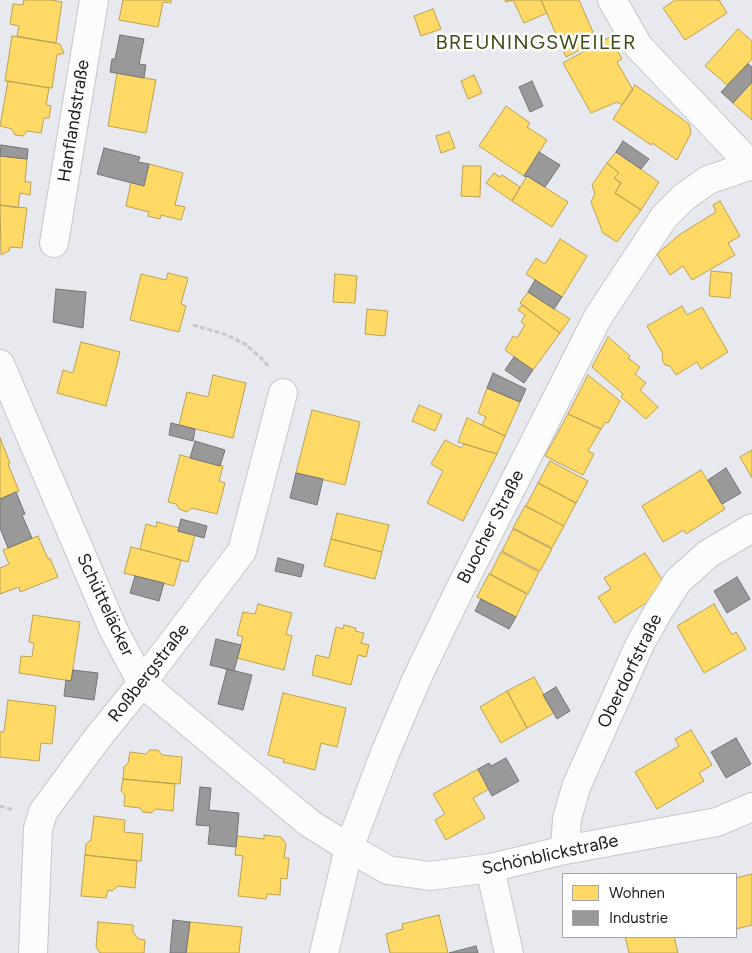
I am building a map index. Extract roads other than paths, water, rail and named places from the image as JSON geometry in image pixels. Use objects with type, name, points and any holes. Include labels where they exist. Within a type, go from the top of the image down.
[{"type":"street","name":"Hanflandstraße","points":[[54,243],[94,0]]},
{"type":"street","points":[[612,0],[639,47],[752,165]]},
{"type":"street","name":"Buocher Straße","points":[[324,953],[349,848],[385,752],[417,678],[459,591],[598,317],[664,217],[684,197],[708,180],[752,165]]},
{"type":"street","name":"Schütteläcker","points":[[0,364],[113,629],[142,683],[309,822],[349,848]]},
{"type":"street","name":"Roßbergstraße","points":[[33,953],[38,829],[43,812],[96,740],[142,683],[242,551],[283,393]]},
{"type":"street","name":"Oberdorfstraße","points":[[565,850],[567,819],[576,787],[640,644],[658,612],[678,581],[708,554],[752,528]]},
{"type":"street","name":"Schönblickstraße","points":[[349,848],[388,870],[430,876],[490,868],[565,850],[717,822],[752,807]]},
{"type":"street","points":[[490,868],[510,953]]},
{"type":"district","name":"BREUNINGSWEILER","points":[[536,43]]}]
